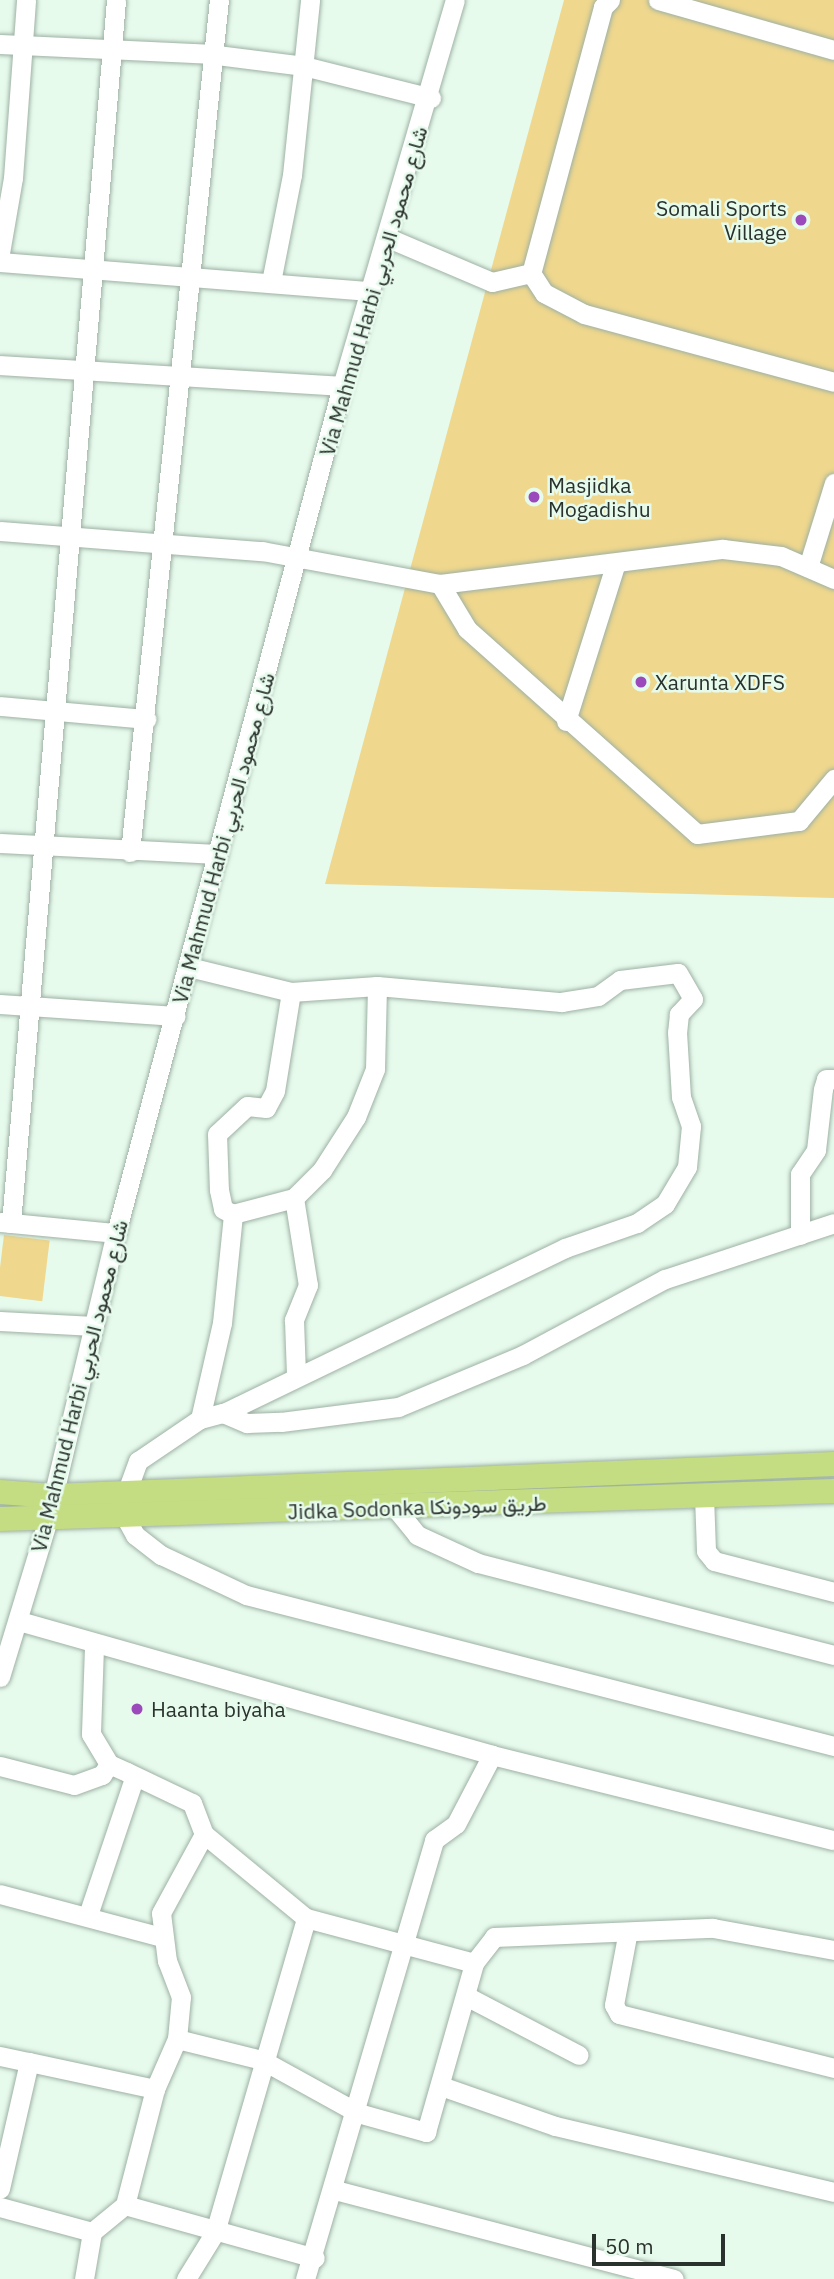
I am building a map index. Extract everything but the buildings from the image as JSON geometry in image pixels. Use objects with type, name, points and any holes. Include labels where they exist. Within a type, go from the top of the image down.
[{"type":"main road","name":"Jidka Sodonka طريق سودونكا","points":[[0,1519],[47,1522],[126,1503],[524,1475],[834,1464]]},
{"type":"main road","points":[[524,1475],[526,1503]]},
{"type":"main road","name":"Jidka Sodonka طريق سودونكا","points":[[0,1492],[126,1503],[397,1510],[834,1491]]},
{"type":"street","points":[[0,253],[13,178],[26,0]]},
{"type":"street","points":[[116,0],[110,47],[95,271],[82,367],[71,536],[52,710],[31,1006],[6,1222],[116,1233]]},
{"type":"street","points":[[130,852],[146,719],[176,373],[209,54],[219,0]]},
{"type":"street","points":[[271,282],[290,188],[310,0]]},
{"type":"street","name":"Via Mahmud Harbi شارع محمود الحربي","points":[[0,1677],[47,1522],[116,1233],[299,556],[342,386],[431,98],[455,0]]},
{"type":"street","points":[[610,0],[603,6],[531,272],[544,293],[584,314],[834,382]]},
{"type":"street","points":[[658,0],[834,50]]},
{"type":"street","points":[[0,44],[110,47],[209,54],[304,66],[431,98]]},
{"type":"street","points":[[386,237],[492,282],[531,272]]},
{"type":"street","points":[[0,262],[370,291]]},
{"type":"street","points":[[0,365],[82,367],[342,386]]},
{"type":"street","points":[[808,567],[834,483]]},
{"type":"street","points":[[0,531],[161,542],[299,556],[440,584],[505,572],[615,566],[723,548],[808,567],[834,579]]},
{"type":"street","points":[[566,721],[615,566]]},
{"type":"street","points":[[440,584],[467,629],[566,721],[697,834],[799,821],[834,779]]},
{"type":"street","points":[[0,706],[146,719]]},
{"type":"street","points":[[0,844],[218,854]]},
{"type":"street","points":[[189,967],[291,992],[377,986],[561,1002],[598,996],[620,980],[678,973],[693,999],[679,1014],[677,1032],[681,1097],[691,1126],[687,1167],[670,1199],[637,1223],[565,1248],[296,1374],[223,1413],[200,1419],[138,1461],[126,1503],[135,1535],[155,1551],[246,1595],[834,1746]]},
{"type":"street","points":[[291,992],[275,1091],[266,1108],[247,1106],[217,1134],[219,1191],[223,1209],[233,1214],[294,1198],[322,1170],[372,1084],[377,986]]},
{"type":"street","points":[[0,1004],[176,1016]]},
{"type":"street","points":[[800,1235],[800,1174],[816,1150],[826,1079],[834,1079]]},
{"type":"street","points":[[294,1198],[308,1285],[294,1320],[296,1374]]},
{"type":"street","points":[[200,1419],[222,1323],[233,1214]]},
{"type":"street","points":[[223,1413],[247,1423],[398,1407],[523,1354],[666,1279],[834,1223]]},
{"type":"street","points":[[0,1321],[94,1326]]},
{"type":"street","points":[[704,1496],[706,1551],[714,1561],[834,1592]]},
{"type":"street","points":[[397,1510],[417,1535],[478,1563],[834,1655]]},
{"type":"street","points":[[19,1621],[94,1647],[492,1755],[834,1840]]},
{"type":"street","points":[[94,1647],[91,1734],[108,1764],[192,1803],[204,1834],[306,1918],[474,1963]]},
{"type":"street","points":[[305,2279],[315,2258],[358,2113],[399,1944],[434,1840],[456,1824],[492,1755]]},
{"type":"street","points":[[0,1766],[74,1785],[102,1775],[108,1764]]},
{"type":"street","points":[[88,1915],[134,1778]]},
{"type":"street","points":[[84,2279],[92,2232],[125,2205],[155,2089],[177,2039],[181,1997],[162,1937],[165,1901],[204,1834]]},
{"type":"street","points":[[0,1894],[88,1915],[162,1937]]},
{"type":"street","points":[[186,2279],[215,2232],[262,2060],[306,1918]]},
{"type":"street","points":[[177,2039],[262,2060],[358,2113],[426,2132],[474,1963],[494,1937],[627,1936],[713,1928],[834,1950]]},
{"type":"street","points":[[627,1936],[614,2005],[619,2014],[834,2068]]},
{"type":"street","points":[[466,1996],[579,2055]]},
{"type":"street","points":[[0,2056],[155,2089]]},
{"type":"street","points":[[0,2189],[29,2062]]},
{"type":"street","points":[[441,2086],[555,2126],[834,2192]]},
{"type":"street","points":[[335,2190],[674,2279]]},
{"type":"street","points":[[125,2205],[315,2258]]},
{"type":"street","points":[[0,2207],[92,2232]]},
{"type":"shaded area","points":[[564,0],[834,0],[834,898],[325,884]]},
{"type":"shaded area","points":[[4,1235],[50,1241],[42,1301],[0,1296]]},
{"type":"place","name":"Somali Sports Village","points":[[801,220]]},
{"type":"place","name":"Masjidka Mogadishu","points":[[534,497]]},
{"type":"place","name":"Xarunta XDFS","points":[[641,682]]},
{"type":"place","name":"Haanta biyaha","points":[[137,1709]]}]
